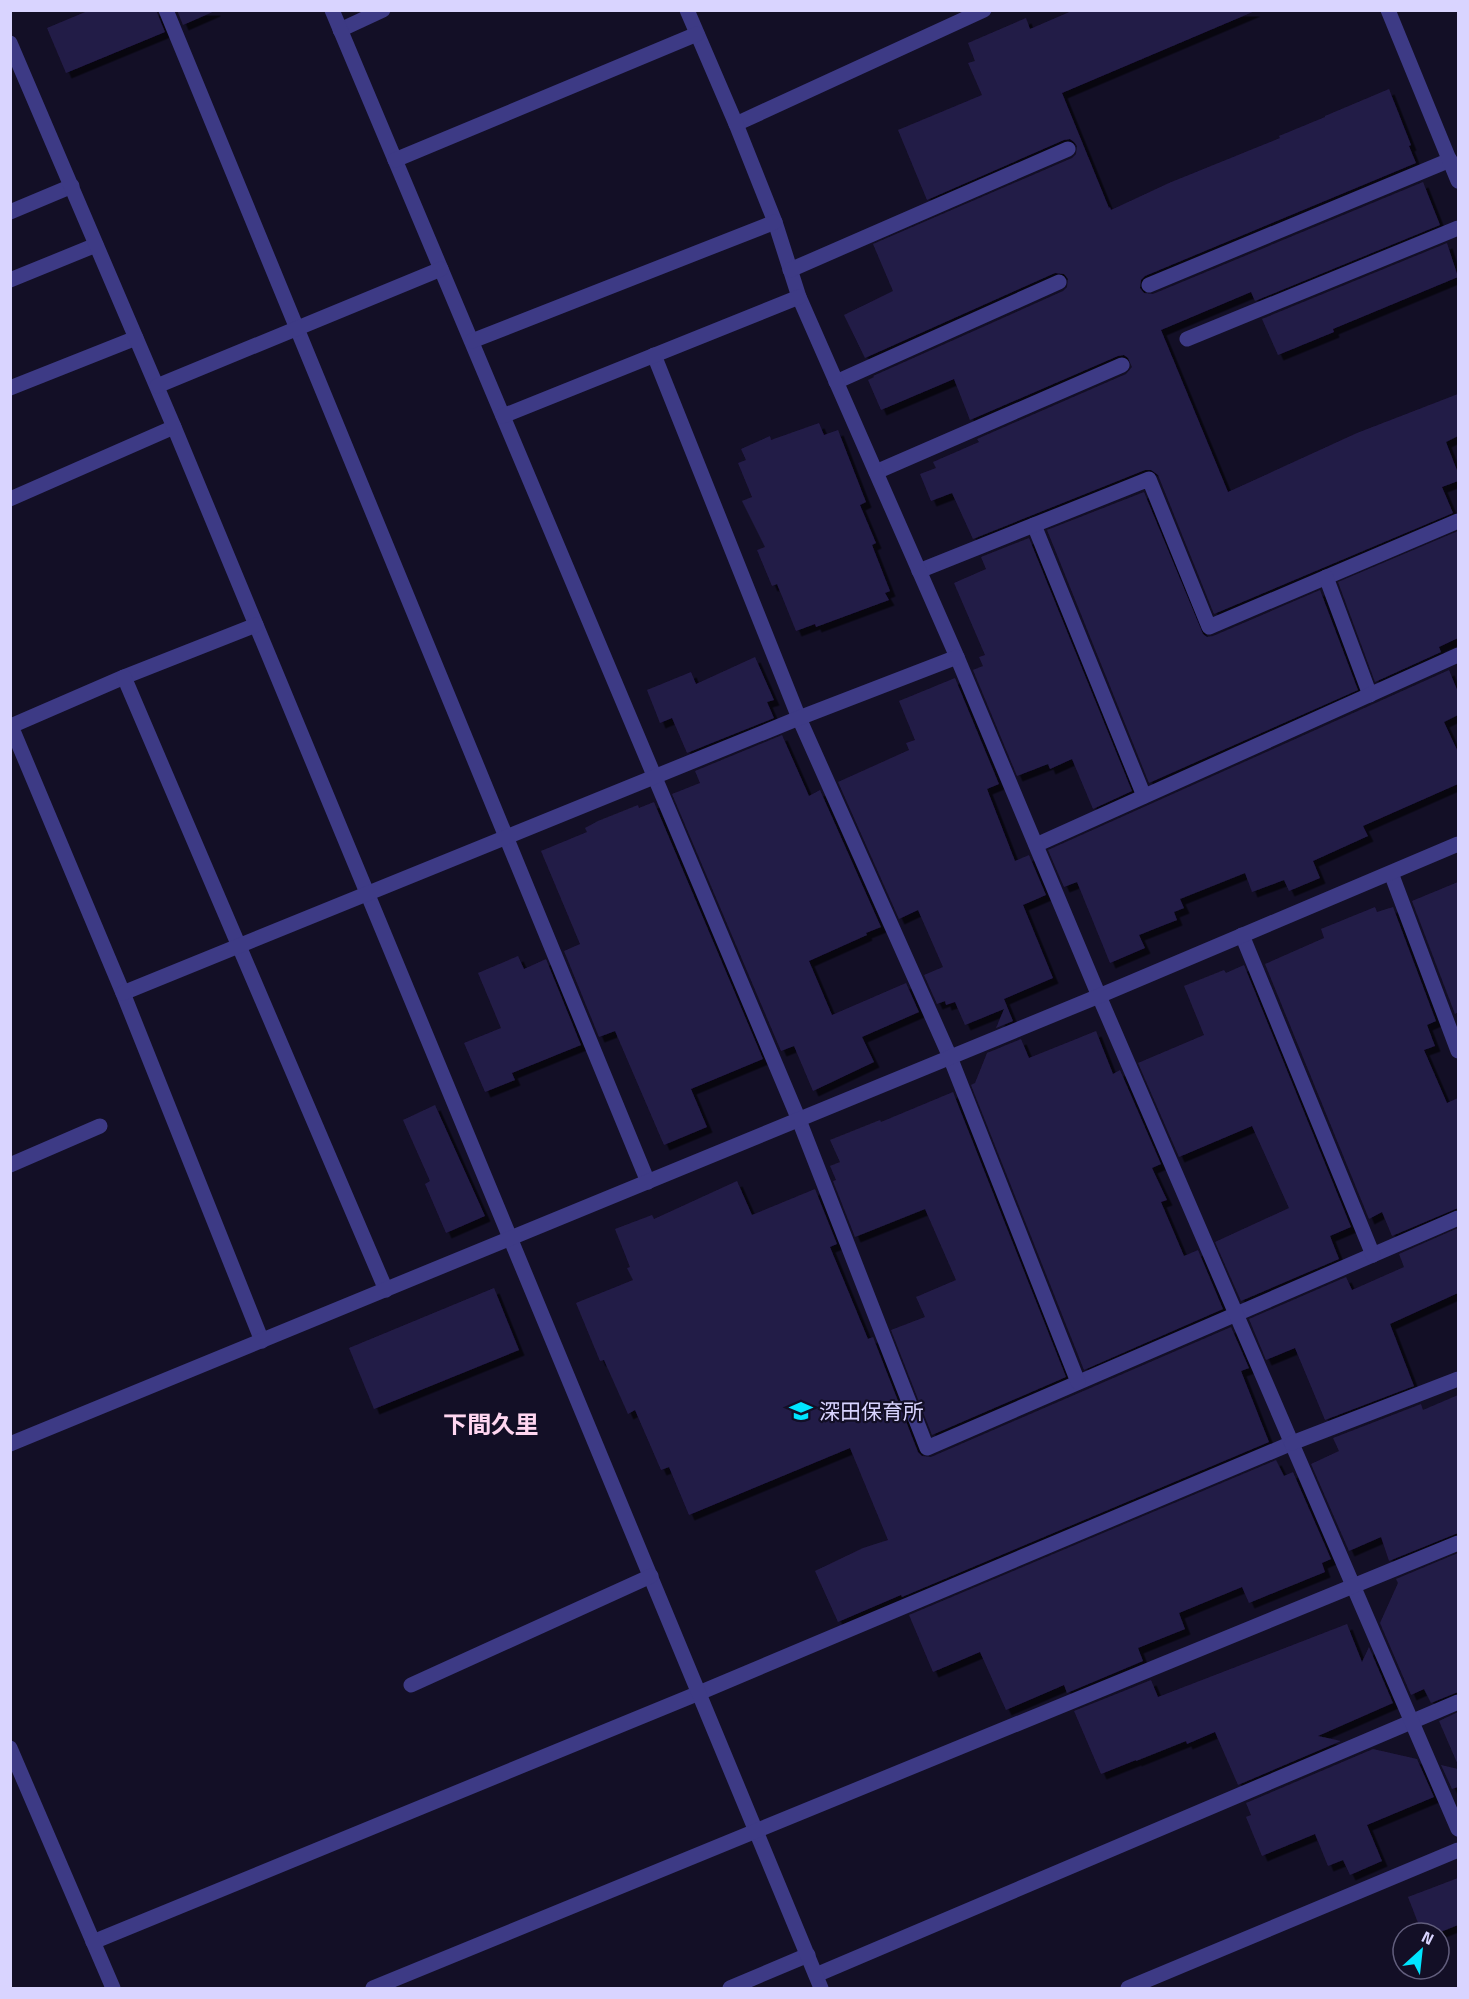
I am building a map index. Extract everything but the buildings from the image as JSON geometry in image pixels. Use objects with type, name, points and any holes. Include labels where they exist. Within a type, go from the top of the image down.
[{"type":"street","points":[[166,10],[648,1182]]},
{"type":"street","points":[[332,10],[799,1120],[927,1448],[1458,1218]]},
{"type":"street","points":[[340,30],[383,10]]},
{"type":"street","points":[[687,10],[736,123],[775,222],[799,297],[957,657],[1099,996],[1458,1828]]},
{"type":"street","points":[[736,123],[984,10]]},
{"type":"street","points":[[1388,10],[1458,181]]},
{"type":"street","points":[[395,160],[697,34]]},
{"type":"street","points":[[10,43],[157,386],[818,1982],[1458,1702]]},
{"type":"street","points":[[790,270],[1068,149]]},
{"type":"street","points":[[1149,285],[1450,160]]},
{"type":"street","points":[[10,212],[72,186]]},
{"type":"street","points":[[472,341],[775,222]]},
{"type":"street","points":[[1186,339],[1458,228]]},
{"type":"street","points":[[10,280],[96,245]]},
{"type":"street","points":[[157,386],[441,269]]},
{"type":"street","points":[[836,381],[1059,282]]},
{"type":"street","points":[[503,416],[799,297]]},
{"type":"street","points":[[10,388],[136,338]]},
{"type":"street","points":[[654,356],[799,718],[950,1057],[1078,1382]]},
{"type":"street","points":[[876,472],[1122,365]]},
{"type":"street","points":[[10,499],[174,427]]},
{"type":"street","points":[[919,571],[1149,479],[1209,627],[1458,521]]},
{"type":"street","points":[[1034,525],[1144,796]]},
{"type":"street","points":[[1326,577],[1370,694]]},
{"type":"street","points":[[256,625],[124,677],[11,726],[123,993],[262,1341]]},
{"type":"street","points":[[1036,845],[1458,655]]},
{"type":"street","points":[[123,993],[655,776],[957,657]]},
{"type":"street","points":[[124,677],[386,1290]]},
{"type":"street","points":[[10,1444],[1099,996],[1458,844]]},
{"type":"street","points":[[1391,873],[1458,1046]]},
{"type":"street","points":[[1242,935],[1373,1255]]},
{"type":"street","points":[[10,1165],[100,1126]]},
{"type":"street","points":[[93,1942],[699,1693],[1292,1443],[1458,1379]]},
{"type":"street","points":[[373,1989],[1458,1543]]},
{"type":"street","points":[[411,1685],[651,1576]]},
{"type":"street","points":[[10,1748],[113,1989]]},
{"type":"street","points":[[1128,1989],[1458,1850]]},
{"type":"street","points":[[730,1989],[808,1955]]},
{"type":"place","name":"深田保育所","points":[[801,1411]]},
{"type":"district","name":"下間久里","points":[[491,1424]]}]
